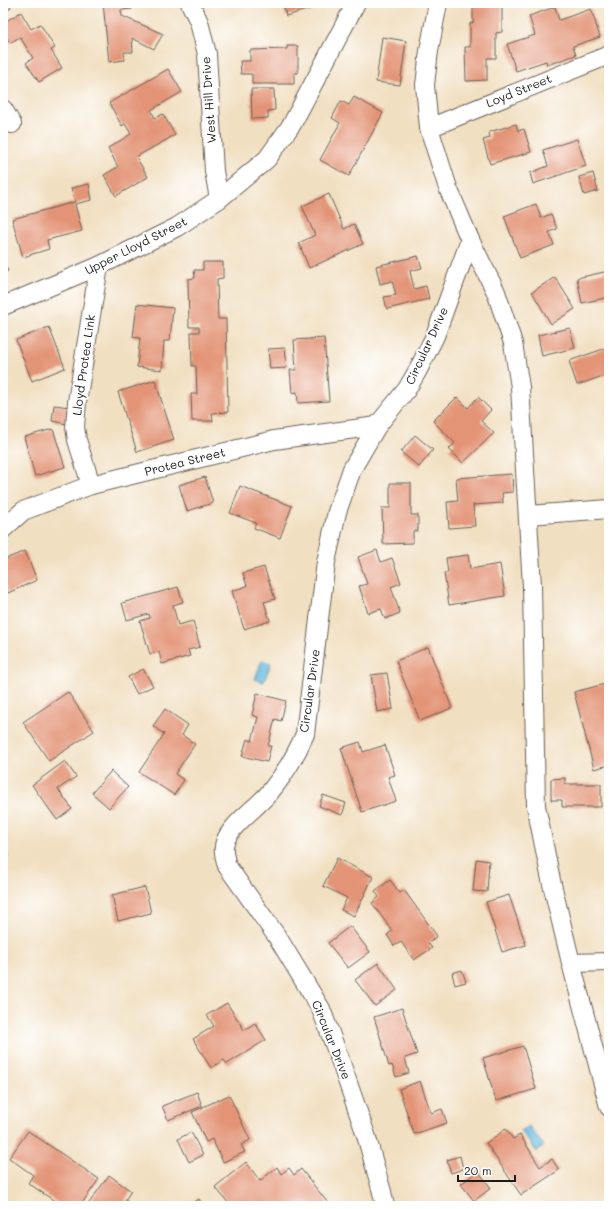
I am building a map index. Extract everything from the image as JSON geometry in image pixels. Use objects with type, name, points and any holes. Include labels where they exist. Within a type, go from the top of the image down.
[{"type":"street","name":"West Hill Drive","points":[[190,3],[199,22],[207,54],[214,171],[219,199]]},
{"type":"street","name":"Upper Lloyd Street","points":[[3,306],[99,266],[177,227],[219,199],[267,159],[292,124],[356,3]]},
{"type":"street","points":[[438,3],[429,51],[425,85],[429,128],[448,188],[470,240],[496,292],[513,343],[520,387],[532,586],[536,806],[551,880],[571,963],[609,1107]]},
{"type":"street","name":"Loyd Street","points":[[429,128],[609,55]]},
{"type":"street","name":"Circular Drive","points":[[385,1206],[366,1135],[321,1009],[278,938],[227,866],[224,853],[224,842],[234,828],[270,793],[295,756],[305,734],[326,562],[337,512],[352,469],[377,426],[407,389],[435,336],[470,240]]},
{"type":"street","name":"Lloyd Protea Link","points":[[91,485],[77,440],[75,427],[77,402],[99,266]]},
{"type":"street","name":"Protea Street","points":[[3,529],[23,511],[91,485],[274,440],[377,426]]},
{"type":"street","points":[[528,515],[609,510]]},
{"type":"street","points":[[571,963],[609,962]]},
{"type":"water","points":[[262,660],[271,663],[264,682],[255,679]]},
{"type":"water","points":[[529,1126],[544,1146],[537,1152],[521,1131]]},
{"type":"building","points":[[3,3],[8,3],[11,8],[3,13]]},
{"type":"building","points":[[103,3],[131,3],[132,9],[121,10],[122,16],[163,34],[154,49],[132,38],[133,52],[124,52],[125,60],[109,62]]},
{"type":"building","points":[[283,3],[323,3],[324,5],[286,16]]},
{"type":"building","points":[[473,3],[502,3],[502,32],[496,33],[496,58],[487,58],[487,80],[466,81],[465,47],[470,47],[470,23],[473,23]]},
{"type":"building","points":[[555,7],[559,20],[591,9],[600,37],[573,46],[576,55],[547,65],[546,61],[516,71],[507,44],[535,35],[529,16]]},
{"type":"building","points":[[21,12],[31,29],[40,24],[55,48],[51,50],[62,68],[39,82],[26,63],[33,58],[20,37],[10,43],[3,33],[3,23]]},
{"type":"building","points":[[609,16],[609,27],[605,17]]},
{"type":"building","points":[[382,37],[406,41],[400,85],[376,82]]},
{"type":"building","points":[[287,46],[298,46],[298,73],[294,73],[294,84],[252,84],[252,74],[241,74],[240,61],[250,61],[250,50],[287,49]]},
{"type":"building","points":[[168,69],[182,92],[151,110],[155,118],[163,114],[175,135],[136,157],[148,177],[116,196],[104,175],[118,167],[108,148],[131,134],[125,124],[122,126],[109,103]]},
{"type":"building","points":[[251,89],[274,89],[275,110],[268,111],[268,118],[252,119]]},
{"type":"building","points":[[354,97],[383,113],[349,176],[320,160],[340,123],[332,118],[341,101],[349,105]]},
{"type":"building","points":[[516,124],[518,131],[524,129],[531,152],[490,164],[483,140],[490,138],[489,132]]},
{"type":"building","points":[[577,139],[586,166],[533,184],[530,173],[548,166],[543,150]]},
{"type":"building","points":[[593,173],[598,191],[584,195],[579,177]]},
{"type":"building","points":[[89,184],[92,200],[75,204],[82,231],[47,240],[49,249],[23,257],[12,219],[75,202],[71,188]]},
{"type":"building","points":[[329,194],[344,229],[354,224],[363,244],[309,268],[299,243],[315,235],[302,206]]},
{"type":"building","points":[[536,204],[541,218],[551,214],[557,229],[549,232],[554,245],[520,258],[504,216]]},
{"type":"building","points":[[418,256],[422,268],[410,271],[414,289],[426,286],[429,299],[387,309],[384,297],[396,295],[392,281],[380,284],[376,266]]},
{"type":"building","points":[[3,261],[8,271],[3,273]]},
{"type":"building","points":[[203,262],[223,262],[223,278],[217,279],[218,319],[226,319],[228,412],[212,413],[213,421],[192,421],[191,394],[197,394],[196,366],[192,366],[191,332],[199,332],[199,327],[189,327],[188,279],[195,278],[194,270],[203,270]]},
{"type":"building","points":[[609,271],[609,297],[582,303],[577,278]]},
{"type":"building","points":[[555,277],[575,309],[551,324],[532,292]]},
{"type":"building","points":[[137,304],[173,308],[170,341],[164,341],[162,370],[137,367],[140,338],[133,337]]},
{"type":"building","points":[[49,327],[65,368],[32,381],[16,340]]},
{"type":"building","points":[[570,328],[575,348],[542,356],[538,335]]},
{"type":"building","points":[[324,338],[329,401],[298,403],[297,392],[292,393],[290,370],[296,370],[294,340]]},
{"type":"building","points":[[609,347],[609,374],[577,385],[569,361]]},
{"type":"building","points":[[285,348],[287,368],[270,369],[268,349]]},
{"type":"building","points":[[155,380],[174,440],[137,452],[118,392]]},
{"type":"building","points":[[457,397],[468,408],[478,397],[491,410],[481,421],[494,433],[463,463],[449,449],[455,443],[433,421]]},
{"type":"building","points":[[54,405],[70,407],[67,424],[52,421]]},
{"type":"building","points":[[53,429],[65,467],[35,476],[24,437]]},
{"type":"building","points":[[415,435],[433,450],[419,467],[401,452]]},
{"type":"building","points":[[512,474],[513,492],[502,493],[503,503],[473,505],[475,526],[449,528],[447,502],[458,501],[456,478]]},
{"type":"building","points":[[205,477],[213,503],[187,511],[179,485]]},
{"type":"building","points":[[390,483],[411,483],[411,515],[418,515],[418,531],[413,531],[413,543],[383,544],[382,508],[390,508]]},
{"type":"building","points":[[240,486],[292,506],[280,538],[254,528],[256,523],[230,513]]},
{"type":"building","points":[[377,550],[381,562],[392,558],[401,583],[391,587],[400,613],[385,619],[381,609],[368,613],[359,586],[367,584],[358,557]]},
{"type":"building","points":[[25,551],[37,580],[8,593],[3,579],[3,560]]},
{"type":"building","points":[[468,555],[470,569],[500,564],[505,596],[449,605],[444,573],[448,573],[446,558]]},
{"type":"building","points":[[264,567],[275,599],[264,602],[270,621],[244,629],[232,591],[247,586],[243,573]]},
{"type":"building","points":[[178,587],[183,602],[173,605],[178,625],[193,621],[200,647],[188,650],[190,656],[162,664],[159,652],[150,654],[140,621],[150,618],[149,614],[127,620],[122,603]]},
{"type":"building","points":[[428,647],[452,708],[420,721],[396,661]]},
{"type":"building","points":[[143,669],[153,686],[137,694],[128,677]]},
{"type":"building","points":[[387,673],[393,709],[377,712],[371,675]]},
{"type":"building","points":[[609,683],[609,765],[594,769],[574,692]]},
{"type":"building","points":[[68,692],[94,731],[49,761],[23,722]]},
{"type":"building","points":[[257,693],[286,701],[281,721],[275,719],[268,746],[271,746],[267,762],[242,756],[247,739],[252,741],[258,717],[252,715]]},
{"type":"building","points":[[165,709],[188,725],[182,735],[195,744],[175,774],[184,780],[174,795],[139,772],[164,734],[153,726]]},
{"type":"building","points":[[360,742],[363,752],[385,745],[395,775],[388,777],[396,801],[362,812],[341,748]]},
{"type":"building","points":[[65,761],[76,777],[58,789],[72,809],[57,820],[32,785]]},
{"type":"building","points":[[111,771],[128,787],[109,808],[92,793]]},
{"type":"building","points":[[565,778],[565,784],[601,784],[601,807],[562,807],[562,800],[551,800],[551,779]]},
{"type":"building","points":[[323,795],[346,803],[342,815],[319,806]]},
{"type":"building","points":[[3,849],[9,857],[3,861]]},
{"type":"building","points":[[337,858],[373,877],[354,916],[341,910],[347,898],[323,886]]},
{"type":"building","points":[[476,859],[489,861],[487,892],[473,891]]},
{"type":"building","points":[[390,880],[400,893],[404,890],[437,936],[428,943],[432,948],[414,960],[401,942],[394,946],[387,935],[392,931],[372,903],[379,897],[375,891]]},
{"type":"building","points":[[145,887],[151,913],[118,921],[112,895]]},
{"type":"building","points":[[509,895],[526,945],[502,952],[486,902]]},
{"type":"building","points":[[350,926],[370,952],[348,968],[328,943]]},
{"type":"building","points":[[378,963],[397,990],[375,1006],[355,980]]},
{"type":"building","points":[[462,970],[466,982],[455,985],[452,973]]},
{"type":"building","points":[[227,1003],[244,1030],[255,1023],[266,1040],[227,1064],[224,1060],[211,1068],[193,1039],[214,1026],[207,1015]]},
{"type":"building","points":[[402,1008],[417,1054],[405,1058],[409,1073],[396,1077],[392,1065],[389,1066],[374,1017]]},
{"type":"building","points":[[523,1046],[536,1089],[496,1101],[483,1058]]},
{"type":"building","points":[[420,1081],[431,1113],[442,1109],[447,1123],[414,1134],[399,1089]]},
{"type":"building","points":[[197,1092],[202,1106],[168,1120],[162,1106]]},
{"type":"building","points":[[229,1095],[250,1140],[241,1145],[245,1152],[223,1162],[212,1139],[206,1142],[192,1112]]},
{"type":"building","points":[[506,1129],[513,1139],[520,1135],[540,1167],[552,1159],[559,1170],[521,1195],[486,1143]]},
{"type":"building","points":[[28,1131],[99,1179],[80,1206],[62,1206],[28,1183],[33,1175],[9,1158]]},
{"type":"building","points":[[191,1132],[203,1155],[189,1162],[178,1139]]},
{"type":"building","points":[[460,1156],[463,1169],[451,1173],[447,1160]]},
{"type":"building","points":[[246,1162],[260,1181],[277,1167],[281,1174],[289,1168],[294,1175],[301,1169],[328,1203],[324,1206],[231,1206],[215,1187]]},
{"type":"building","points":[[478,1171],[491,1188],[474,1201],[461,1184]]},
{"type":"building","points":[[109,1175],[131,1191],[125,1200],[134,1206],[87,1206]]},
{"type":"building","points":[[199,1199],[203,1206],[187,1206]]}]
